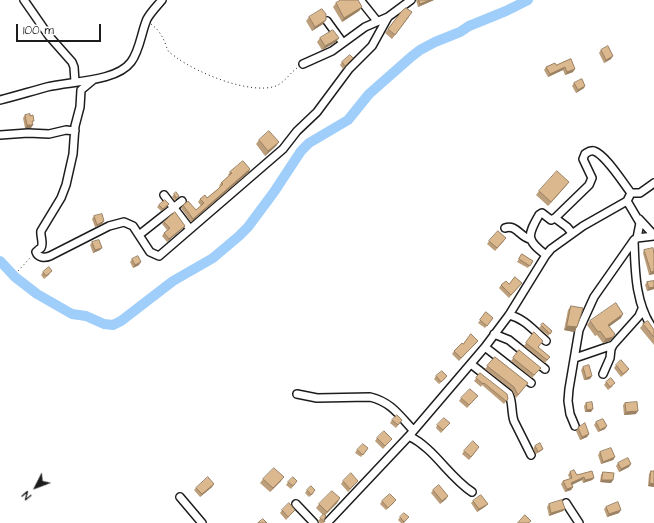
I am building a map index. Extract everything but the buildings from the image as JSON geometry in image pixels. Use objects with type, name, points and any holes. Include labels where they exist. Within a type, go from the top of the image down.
[{"type":"street","points":[[24,0],[49,36],[72,62],[76,82],[81,90],[73,154],[66,185],[61,198],[41,231],[40,235],[43,244],[36,252],[40,256],[46,257],[110,226],[124,222],[134,226],[150,252],[158,256],[283,149],[317,112],[349,69],[372,46],[388,16]]},
{"type":"street","points":[[0,100],[47,87],[93,80],[109,76],[124,69],[135,55],[147,19],[154,8],[162,0]]},
{"type":"street","points":[[361,0],[377,22]]},
{"type":"street","points":[[303,64],[332,51],[365,27],[388,16],[411,0]]},
{"type":"street","points":[[327,21],[343,43]]},
{"type":"street","points":[[81,90],[93,80]]},
{"type":"street","points":[[0,135],[28,133],[49,134],[66,130],[75,131]]},
{"type":"street","points":[[530,239],[530,234],[539,215],[542,213],[551,220],[555,218],[592,181],[591,174],[583,159],[585,154],[591,151],[603,158],[631,193]]},
{"type":"street","points":[[631,193],[640,193],[654,184]]},
{"type":"street","points":[[328,523],[353,494],[411,433],[486,347],[509,315],[551,249],[592,220],[627,201],[631,193]]},
{"type":"street","points":[[164,195],[190,229]]},
{"type":"street","points":[[139,235],[182,201]]},
{"type":"street","points":[[627,201],[639,219],[654,236]]},
{"type":"street","points":[[555,218],[572,233]]},
{"type":"street","points":[[639,219],[640,223],[636,239],[636,273],[642,310],[653,325]]},
{"type":"street","points":[[505,228],[509,226],[513,227],[523,236],[530,239],[536,247],[546,255]]},
{"type":"street","points":[[575,426],[570,414],[568,401],[579,330],[594,297],[636,239],[654,236]]},
{"type":"street","points":[[603,374],[610,358],[610,349],[639,316],[642,310]]},
{"type":"street","points":[[509,315],[515,316],[524,321],[546,341]]},
{"type":"street","points":[[494,334],[509,340],[545,369]]},
{"type":"street","points":[[575,358],[613,345]]},
{"type":"street","points":[[486,347],[531,383]]},
{"type":"street","points":[[471,364],[509,394],[512,399],[512,417],[530,455]]},
{"type":"street","points":[[297,394],[317,398],[370,397],[389,404],[411,433],[457,481],[472,492]]},
{"type":"street","points":[[180,497],[202,523]]},
{"type":"street","points":[[566,503],[579,523]]},
{"type":"street","points":[[296,504],[314,523]]},
{"type":"path","points":[[147,19],[162,36],[169,52],[185,63],[226,81],[248,87],[265,88],[276,86],[283,82],[292,72],[303,64]]},
{"type":"path","points":[[18,271],[36,252]]},
{"type":"waterway","points":[[0,261],[15,277],[37,294],[72,314],[86,316],[104,324],[113,325],[121,321],[173,281],[213,258],[239,236],[248,227],[274,192],[301,151],[309,143],[348,120],[369,94],[411,57],[435,42],[528,0]]}]
